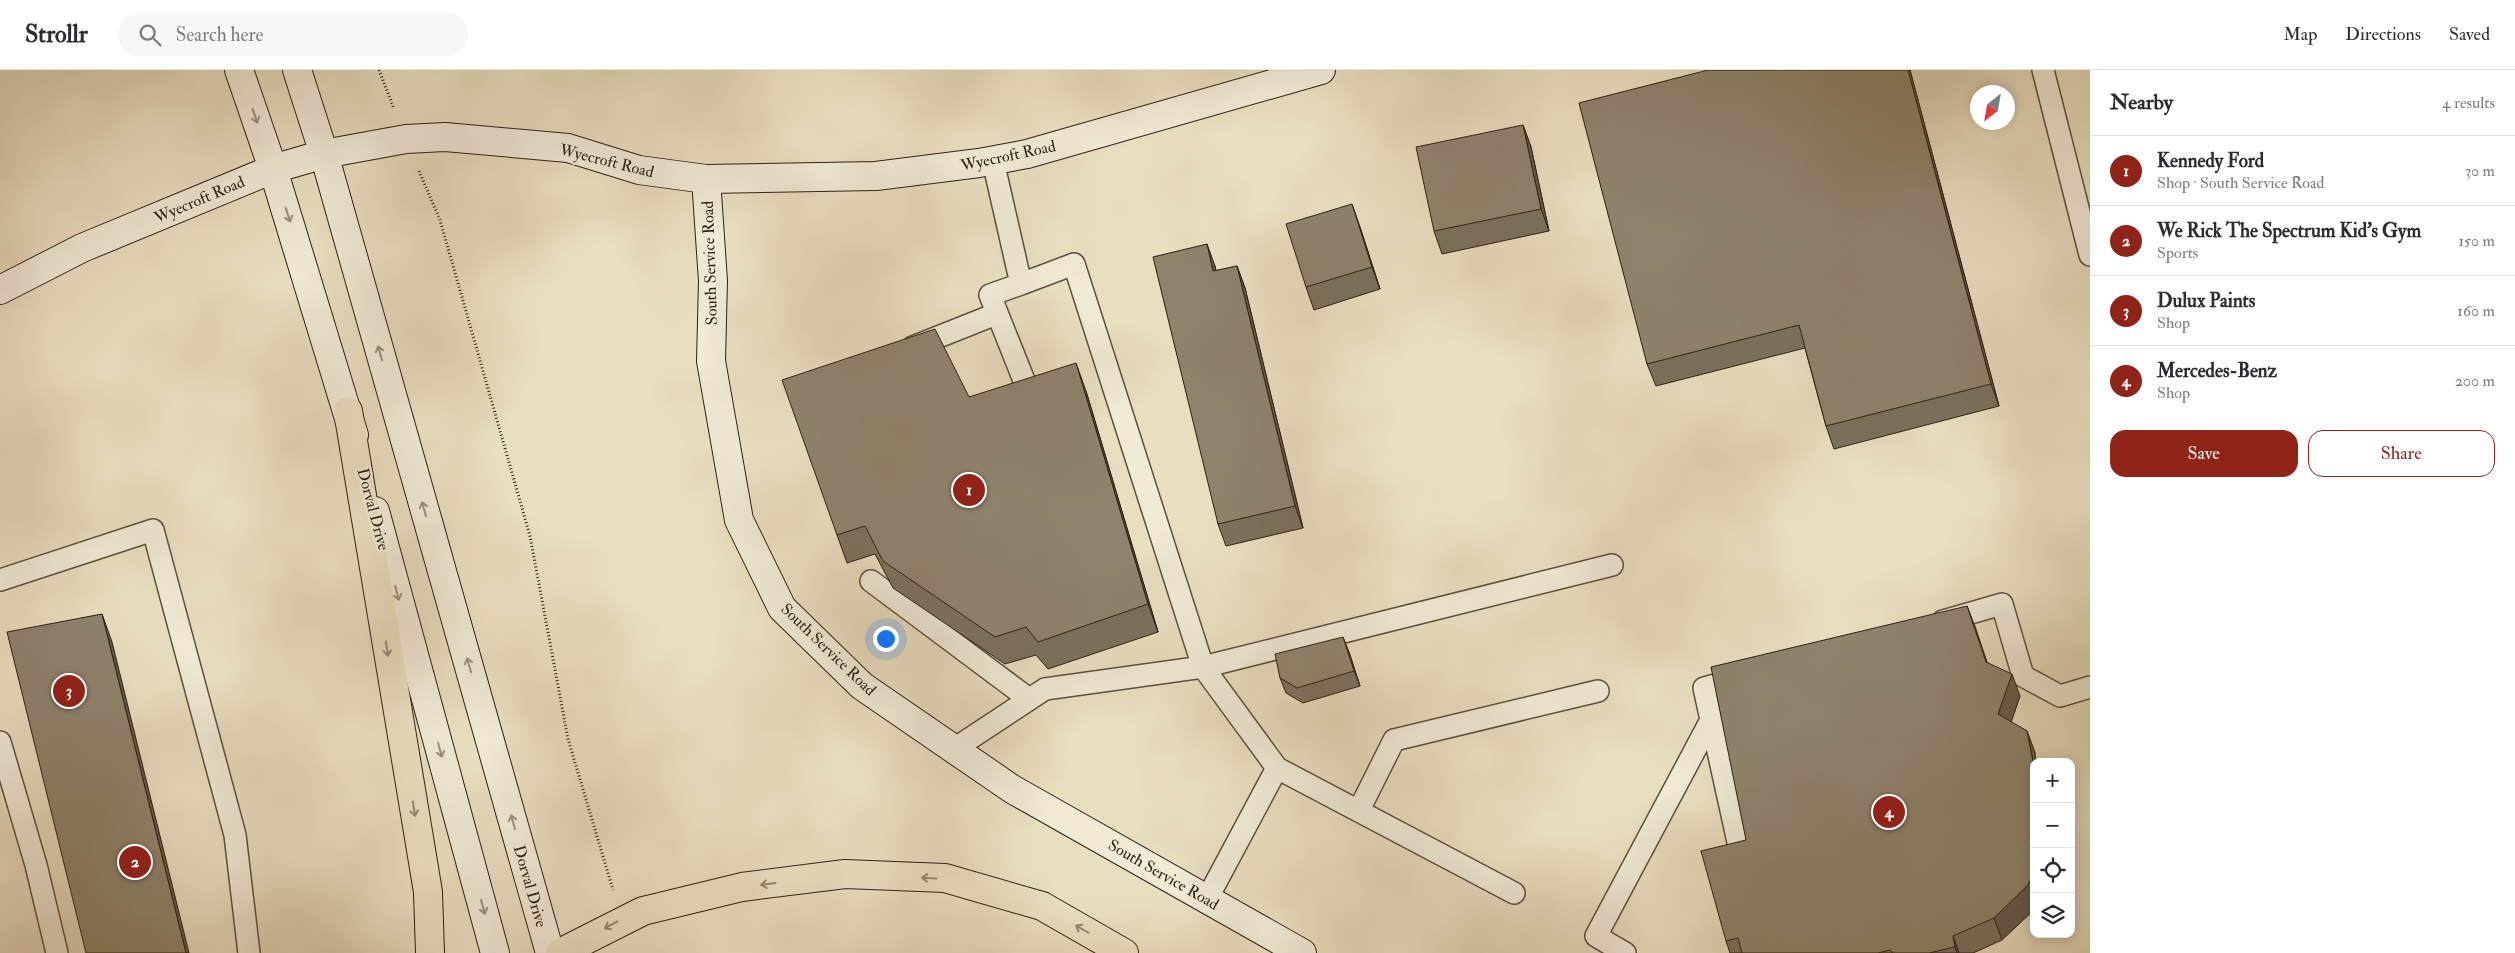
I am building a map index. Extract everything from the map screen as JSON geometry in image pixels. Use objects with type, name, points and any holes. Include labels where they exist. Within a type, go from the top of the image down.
[{"type":"highway","points":[[348,411],[428,892],[430,953]]},
{"type":"highway","points":[[560,953],[642,910],[742,887],[845,874],[945,878],[1042,906],[1124,953]]},
{"type":"street","name":"Dorval Drive","points":[[239,70],[273,169],[348,411],[495,953]]},
{"type":"street","name":"Dorval Drive","points":[[297,70],[324,154],[550,953]]},
{"type":"street","name":"Wyecroft Road","points":[[1,289],[82,248],[273,169],[324,154],[406,140],[445,137],[568,148],[639,170],[706,179],[876,176],[993,161],[1027,154],[1320,70]]},
{"type":"street","name":"South Service Road","points":[[706,179],[712,281],[712,361],[739,520],[782,608],[862,686],[1012,789],[1302,953]]},
{"type":"lane","points":[[2043,70],[2090,255]]},
{"type":"lane","points":[[993,161],[1021,284]]},
{"type":"lane","points":[[1031,398],[990,295],[1074,264],[1203,667],[1277,768],[1514,893]]},
{"type":"lane","points":[[891,356],[996,314]]},
{"type":"lane","points":[[0,580],[153,530],[235,835],[249,953]]},
{"type":"lane","points":[[954,749],[1045,689],[1203,667],[1612,565]]},
{"type":"lane","points":[[871,581],[1029,699]]},
{"type":"lane","points":[[1928,625],[2002,604],[2023,676],[2060,696],[2090,687]]},
{"type":"lane","points":[[1740,851],[1704,688],[1760,672]]},
{"type":"lane","points":[[1359,810],[1394,740],[1598,691]]},
{"type":"lane","points":[[1625,953],[1596,936],[1711,720]]},
{"type":"lane","points":[[0,742],[36,865],[57,953]]},
{"type":"lane","points":[[1207,898],[1277,768]]},
{"type":"path","points":[[379,70],[440,220],[530,536],[568,739],[622,919]]},
{"type":"building","points":[[1708,70],[1908,70],[1991,384],[1826,426],[1799,325],[1647,364],[1579,103]]},
{"type":"building","points":[[1523,125],[1541,209],[1434,231],[1416,147]]},
{"type":"building","points":[[1352,204],[1372,267],[1306,287],[1286,224]]},
{"type":"building","points":[[1207,244],[1213,271],[1237,266],[1295,506],[1218,524],[1153,257]]},
{"type":"building","points":[[935,329],[969,397],[1076,363],[1148,604],[1038,642],[1026,627],[995,637],[883,561],[865,526],[837,535],[782,380]]},
{"type":"building","points":[[1967,606],[1986,662],[2012,674],[1998,714],[2027,731],[2032,758],[2030,758],[2030,881],[2028,885],[1994,918],[1953,936],[1955,947],[1929,953],[1893,953],[1890,950],[1878,953],[1742,953],[1738,938],[1726,941],[1701,851],[1746,840],[1711,667]]},
{"type":"building","points":[[102,614],[186,953],[86,953],[7,632]]},
{"type":"building","points":[[1343,637],[1354,671],[1297,688],[1280,678],[1275,654]]},
{"type":"place","name":"Kennedy Ford","points":[[969,490]]},
{"type":"place","name":"Dulux Paints","points":[[69,691]]},
{"type":"place","name":"Mercedes-Benz","points":[[1889,812]]},
{"type":"place","name":"We Rick The Spectrum Kid's Gym","points":[[135,862]]}]
